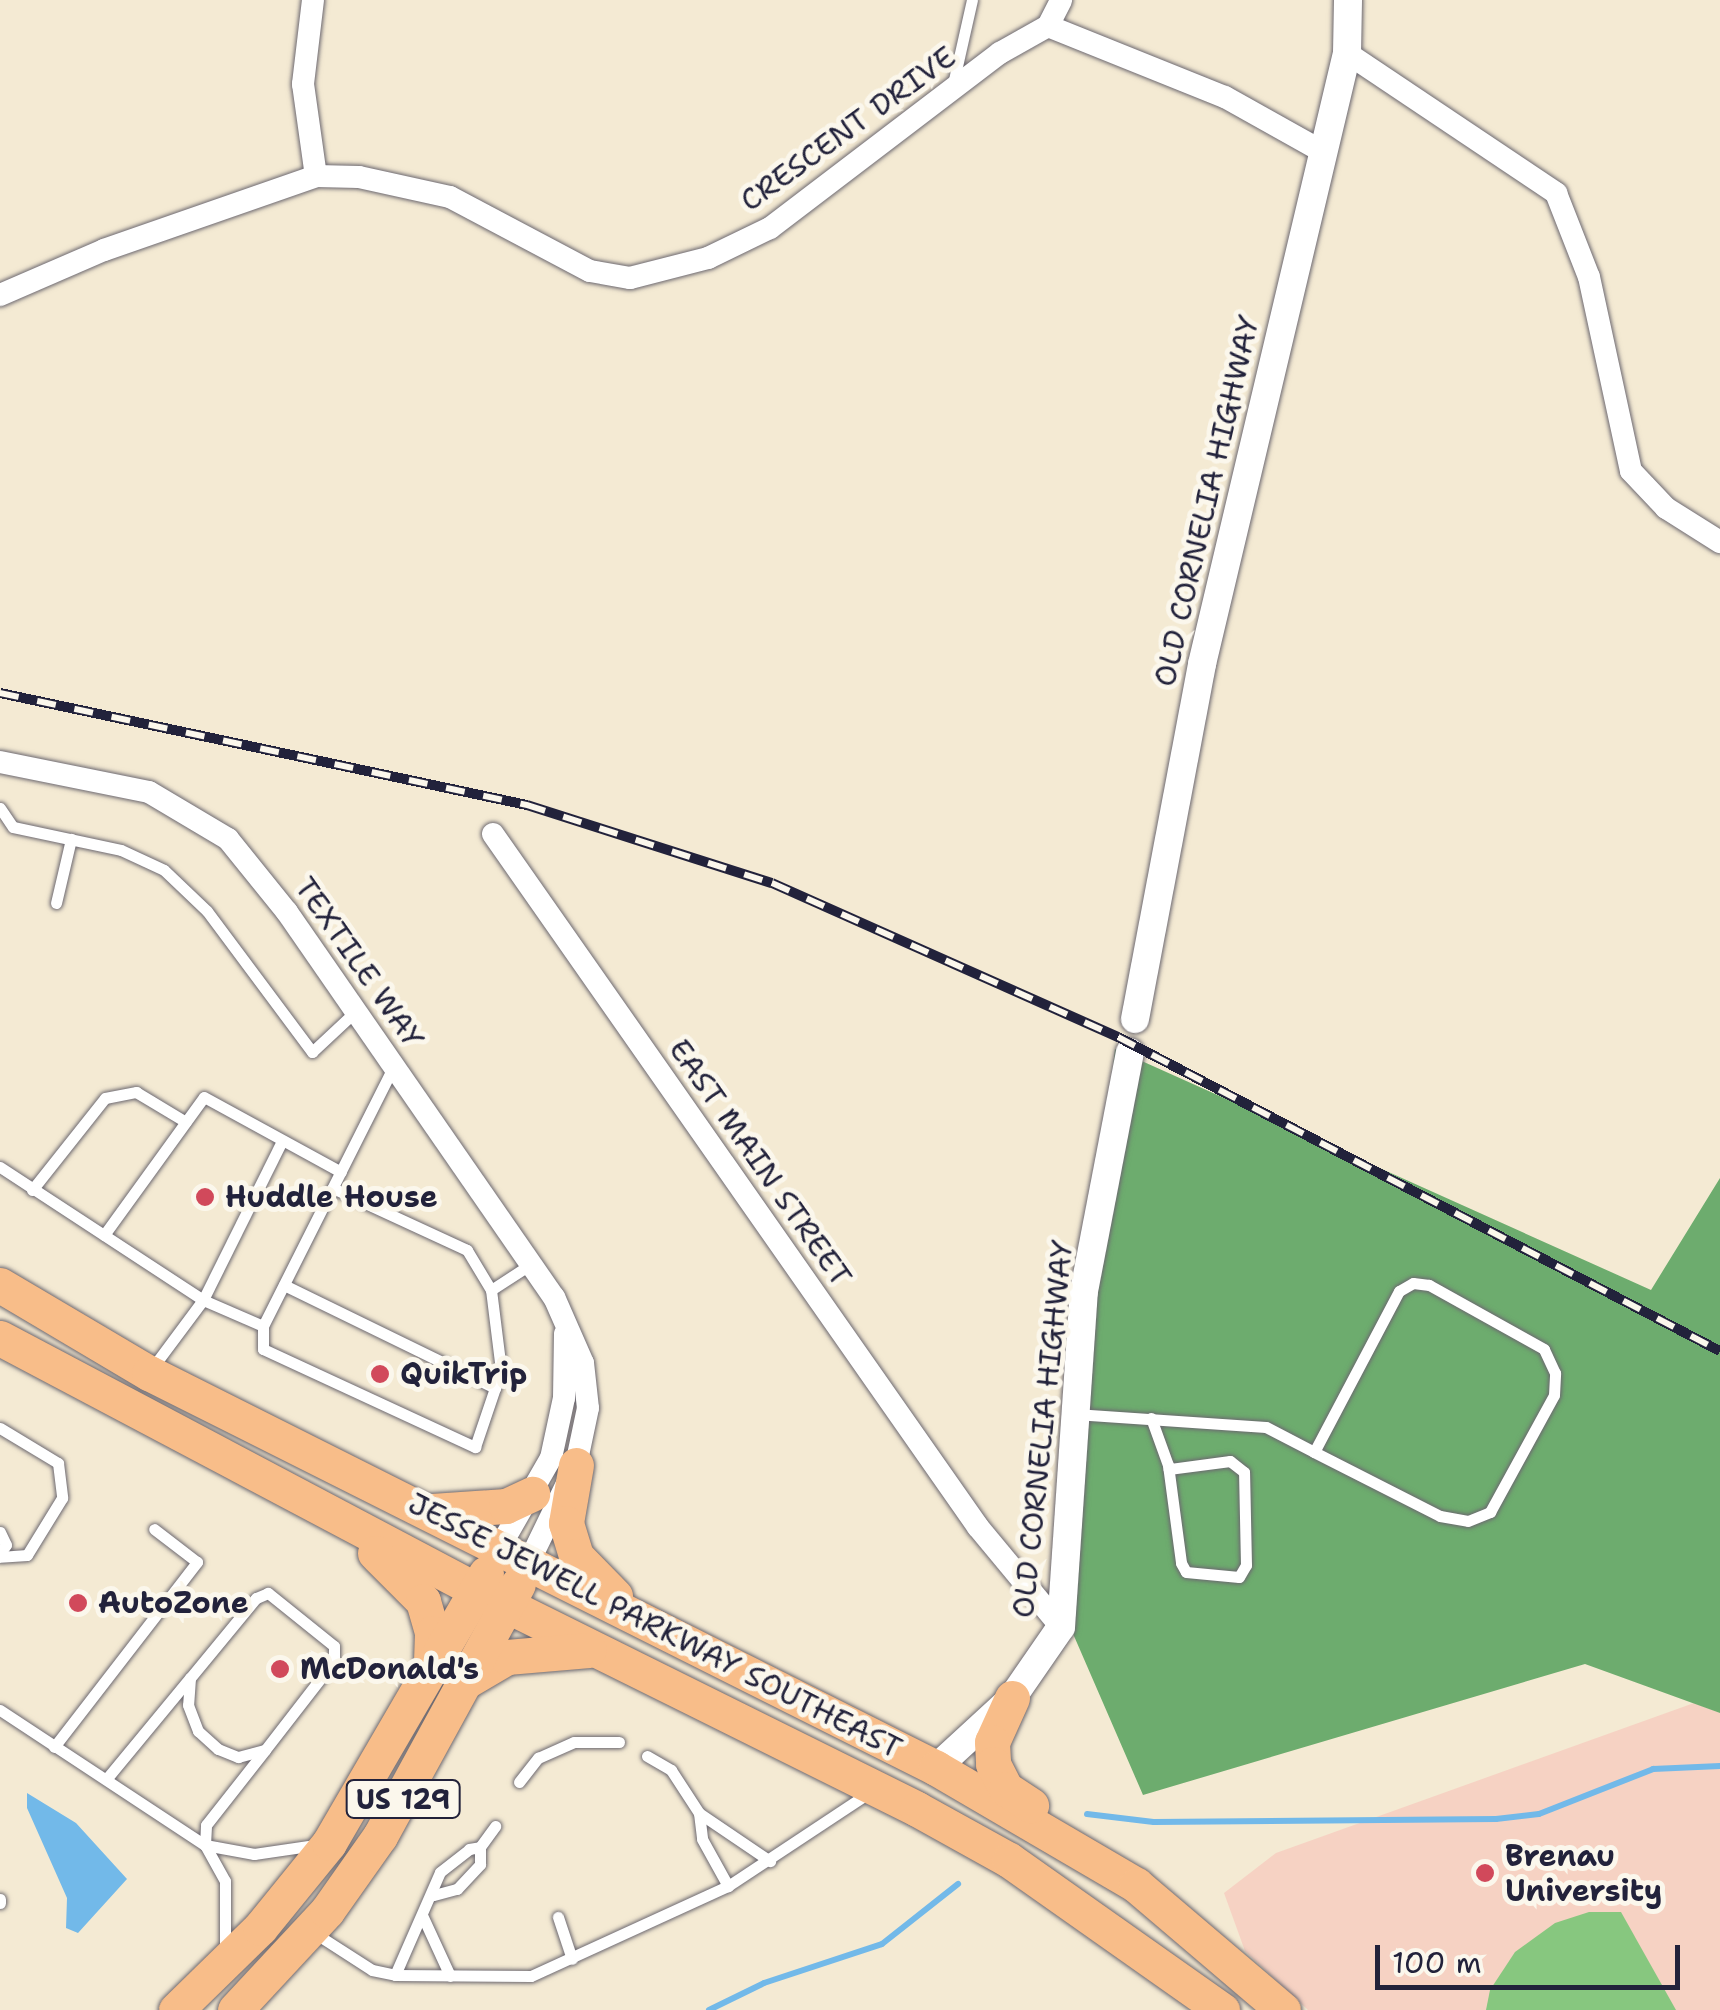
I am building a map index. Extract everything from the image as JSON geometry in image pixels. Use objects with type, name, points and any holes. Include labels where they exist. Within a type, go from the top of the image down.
[{"type":"main road","name":"JESSE JEWELL PARKWAY SOUTHEAST","points":[[0,1285],[149,1373],[936,1768],[1136,1885],[1282,2010]]},
{"type":"main road","name":"JESSE JEWELL PARKWAY SOUTHEAST","points":[[0,1338],[333,1517],[875,1788],[1009,1860],[1211,2007]]},
{"type":"main road","points":[[576,1465],[566,1523],[576,1556],[634,1614]]},
{"type":"main road","points":[[426,1510],[464,1513],[506,1506],[532,1494]]},
{"type":"main road","points":[[333,1517],[423,1600],[432,1633],[431,1673]]},
{"type":"main road","points":[[431,1673],[492,1598],[513,1557]]},
{"type":"main road","name":"US 129","points":[[235,2010],[310,1930],[380,1836],[468,1680],[492,1598]]},
{"type":"main road","points":[[468,1680],[507,1657],[546,1649],[600,1651]]},
{"type":"main road","name":"US 129","points":[[176,2010],[222,1968],[329,1842],[431,1673]]},
{"type":"main road","points":[[1012,1698],[992,1742],[998,1780],[1065,1826],[1082,1852]]},
{"type":"street","points":[[313,0],[302,84],[316,176]]},
{"type":"street","points":[[1061,0],[1048,26],[1225,97],[1320,150]]},
{"type":"street","name":"OLD CORNELIA HIGHWAY","points":[[1135,1019],[1202,664],[1320,150],[1347,53],[1348,0]]},
{"type":"street","name":"CRESCENT DRIVE","points":[[0,295],[104,250],[316,176],[360,177],[450,198],[590,271],[630,278],[708,258],[770,228],[952,90],[1048,26]]},
{"type":"street","points":[[1347,53],[1556,193],[1589,277],[1631,471],[1666,508],[1720,542]]},
{"type":"street","name":"TEXTILE WAY","points":[[0,762],[149,792],[195,814],[260,874],[554,1297],[565,1330],[583,1363],[588,1408],[576,1465],[513,1557]]},
{"type":"street","name":"EAST MAIN STREET","points":[[494,834],[978,1527],[1061,1627]]},
{"type":"street","name":"OLD CORNELIA HIGHWAY","points":[[936,1768],[1012,1698],[1061,1627],[1084,1291],[1130,1052]]},
{"type":"street","name":"TEXTILE WAY","points":[[513,1557],[532,1494],[551,1458],[564,1398],[565,1330]]},
{"type":"lane","points":[[952,90],[972,0]]},
{"type":"lane","points":[[0,808],[13,826],[122,850],[164,870],[207,911],[312,1052],[356,1011]]},
{"type":"lane","points":[[56,903],[71,839]]},
{"type":"lane","points":[[333,1188],[467,1250],[491,1290],[502,1370],[475,1447],[263,1349],[263,1326],[394,1066]]},
{"type":"lane","points":[[32,1190],[105,1098],[136,1092],[186,1122]]},
{"type":"lane","points":[[104,1235],[204,1097],[341,1172]]},
{"type":"lane","points":[[149,1373],[203,1300],[282,1141]]},
{"type":"lane","points":[[0,1167],[203,1300],[263,1326]]},
{"type":"lane","points":[[491,1290],[531,1264]]},
{"type":"lane","points":[[1076,1414],[1266,1427],[1314,1452],[1440,1516],[1468,1521],[1490,1512],[1554,1395],[1555,1373],[1544,1348],[1429,1285],[1413,1283],[1399,1292],[1314,1452]]},
{"type":"lane","points":[[284,1285],[495,1388]]},
{"type":"lane","points":[[1151,1418],[1168,1470],[1186,1572],[1240,1577],[1246,1564],[1244,1472],[1230,1461],[1168,1470]]},
{"type":"lane","points":[[0,1428],[58,1463],[62,1498],[28,1556],[0,1555],[6,1545],[0,1532]]},
{"type":"lane","points":[[54,1747],[197,1562],[154,1529]]},
{"type":"lane","points":[[108,1777],[256,1598],[268,1594],[334,1646],[334,1661],[206,1825],[205,1845],[224,1882],[222,1968]]},
{"type":"lane","points":[[190,1678],[188,1705],[198,1731],[238,1757],[265,1750]]},
{"type":"lane","points":[[0,1710],[108,1777],[205,1845],[254,1854],[329,1842]]},
{"type":"lane","points":[[519,1782],[538,1758],[574,1742],[619,1742]]},
{"type":"lane","points":[[648,1756],[671,1770],[699,1813],[770,1861]]},
{"type":"lane","points":[[310,1930],[349,1958],[394,1975],[531,1976],[728,1886],[875,1788]]},
{"type":"lane","points":[[699,1813],[702,1839],[728,1886]]},
{"type":"lane","points":[[434,1895],[457,1889],[480,1864],[480,1848],[495,1826]]},
{"type":"lane","points":[[394,1975],[434,1895],[440,1872],[468,1848],[480,1848]]},
{"type":"lane","points":[[422,1914],[450,1976]]},
{"type":"lane","points":[[558,1917],[572,1959]]},
{"type":"shaded area","name":"Brenau University","points":[[1694,1703],[1720,1713],[1720,2010],[1308,2010],[1245,1951],[1224,1893],[1276,1853]]},
{"type":"green space","points":[[1115,1049],[1651,1290],[1720,1178],[1720,1713],[1585,1664],[1143,1795],[1051,1583]]},
{"type":"green space","points":[[1589,1912],[1621,1912],[1676,2010],[1486,2010],[1490,1990],[1515,1952],[1555,1923]]},
{"type":"water","points":[[27,1793],[76,1823],[127,1879],[78,1933],[66,1928],[67,1898],[27,1808]]},
{"type":"waterway","points":[[1087,1814],[1154,1822],[1496,1819],[1539,1814],[1653,1769],[1720,1766]]},
{"type":"waterway","points":[[709,2010],[764,1983],[882,1944],[958,1884]]},
{"type":"railway","points":[[0,693],[527,805],[772,883],[1118,1037],[1720,1351]]},
{"type":"place","name":"Huddle House","points":[[205,1197]]},
{"type":"place","name":"QuikTrip","points":[[380,1374]]},
{"type":"place","name":"AutoZone","points":[[78,1603]]},
{"type":"place","name":"McDonald's","points":[[280,1669]]},
{"type":"place","name":"Brenau University","points":[[1485,1873]]}]
